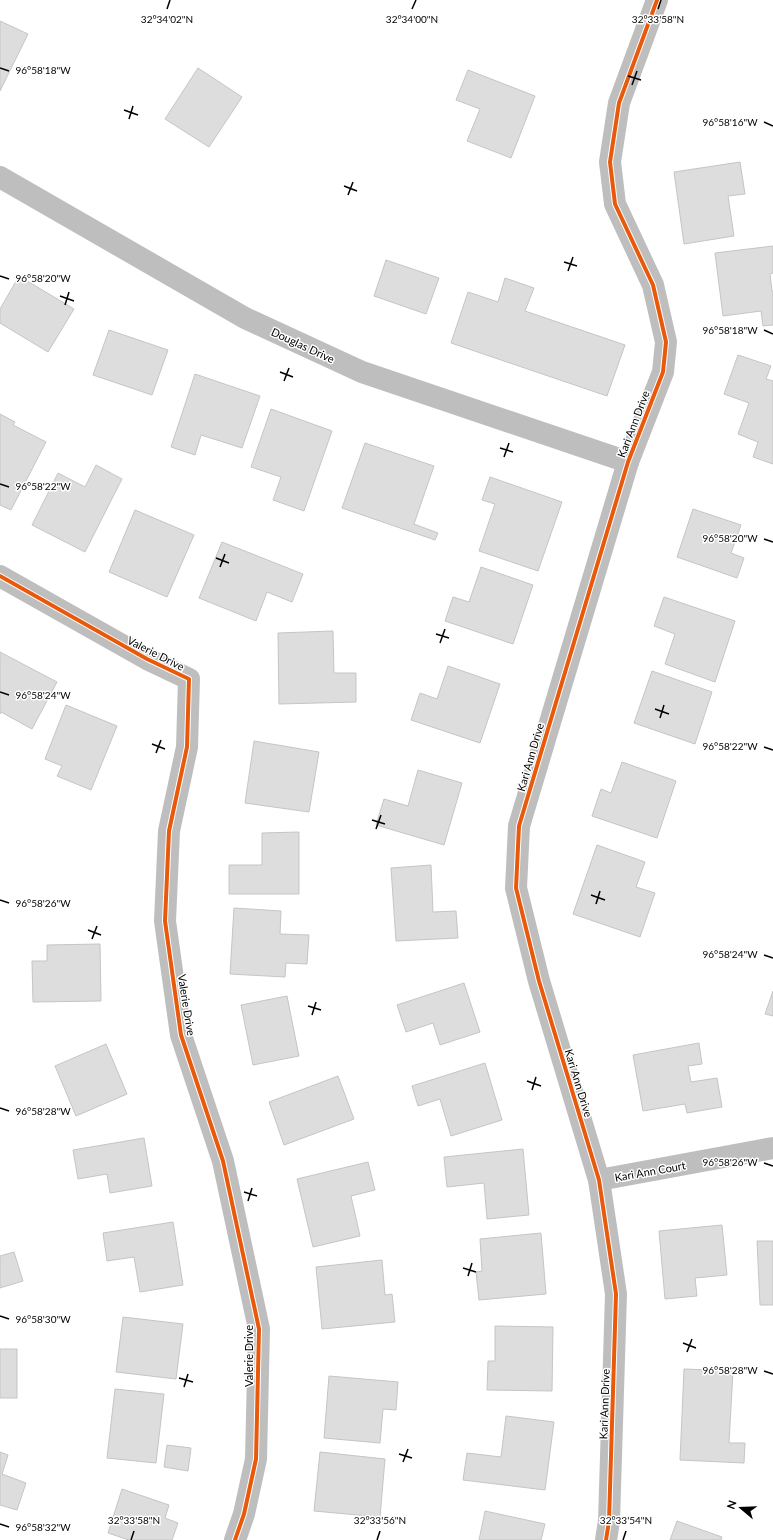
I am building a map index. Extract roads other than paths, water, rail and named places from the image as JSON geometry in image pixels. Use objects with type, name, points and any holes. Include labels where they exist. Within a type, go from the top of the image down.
[{"type":"street","name":"Kari Ann Drive","points":[[606,1540],[610,1522],[616,1294],[599,1180],[539,981],[516,888],[519,826],[628,462],[663,372],[666,342],[653,285],[615,204],[610,162],[619,104],[656,0]]},
{"type":"street","name":"Douglas Drive","points":[[0,177],[244,318],[362,372],[628,462]]},
{"type":"street","name":"Valerie Drive","points":[[0,576],[147,660],[189,679],[187,747],[168,831],[165,921],[181,1035],[223,1161],[259,1329],[256,1459],[244,1514],[235,1540]]},
{"type":"street","name":"Kari Ann Court","points":[[599,1180],[773,1148]]}]
